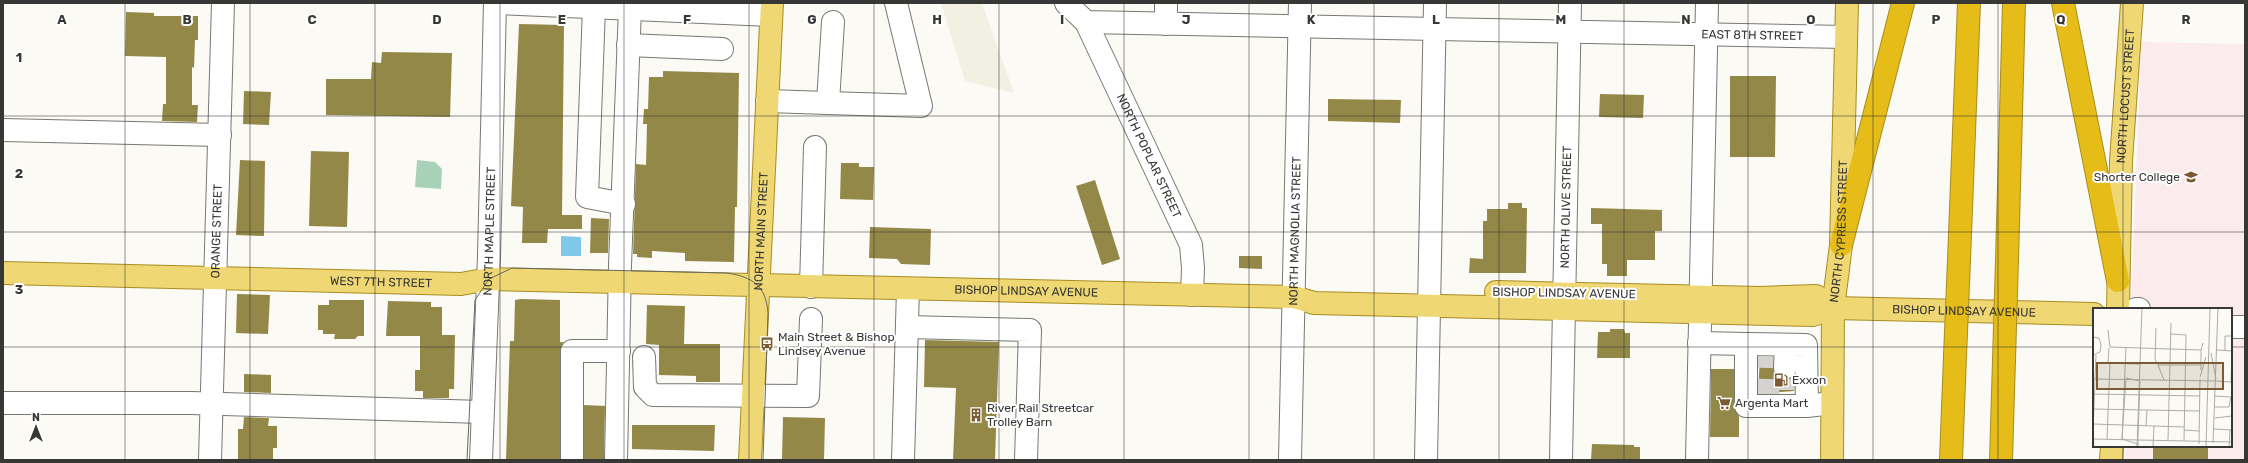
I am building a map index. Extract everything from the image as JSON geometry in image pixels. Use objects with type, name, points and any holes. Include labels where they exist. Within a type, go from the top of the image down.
[{"type":"highway","points":[[1841,245],[1903,3]]},
{"type":"highway","points":[[1951,460],[1968,3]]},
{"type":"highway","points":[[2001,460],[2014,3]]},
{"type":"highway","points":[[2063,3],[2118,281]]},
{"type":"main road","name":"NORTH CYPRESS STREET","points":[[1832,460],[1833,308],[1841,245],[1847,3]]},
{"type":"main road","name":"NORTH LOCUST STREET","points":[[2118,308],[2121,161],[2132,3]]},
{"type":"main road","name":"NORTH MAIN STREET","points":[[750,460],[771,9]]},
{"type":"main road","points":[[3,261],[215,271]]},
{"type":"main road","name":"WEST 7TH STREET","points":[[3,273],[215,271],[461,284],[488,280],[758,286]]},
{"type":"main road","name":"BISHOP LINDSAY AVENUE","points":[[758,286],[1294,297],[1315,288],[1429,299],[1700,303],[1760,298],[1816,296],[1833,308]]},
{"type":"main road","name":"BISHOP LINDSAY AVENUE","points":[[1700,303],[1760,313],[1813,315],[1833,308],[2093,314]]},
{"type":"main road","points":[[2111,460],[2112,447]]},
{"type":"street","name":"ORANGE STREET","points":[[210,460],[224,3]]},
{"type":"street","points":[[496,3],[630,8],[771,9]]},
{"type":"street","name":"NORTH MAPLE STREET","points":[[481,460],[496,3]]},
{"type":"street","points":[[767,101],[921,106],[896,3]]},
{"type":"street","points":[[1066,3],[1086,22]]},
{"type":"street","name":"NORTH MAGNOLIA STREET","points":[[1290,460],[1300,3]]},
{"type":"street","points":[[1426,460],[1435,3]]},
{"type":"street","name":"NORTH OLIVE STREET","points":[[1561,460],[1570,3]]},
{"type":"street","points":[[1697,460],[1707,3]]},
{"type":"street","points":[[594,7],[587,197],[624,204]]},
{"type":"street","points":[[616,460],[620,282],[630,8]]},
{"type":"street","name":"EAST 8TH STREET","points":[[1086,22],[1166,13],[1299,25],[1846,37]]},
{"type":"street","points":[[828,102],[833,22]]},
{"type":"street","name":"NORTH POPLAR STREET","points":[[1086,22],[1189,240],[1193,268],[1192,295]]},
{"type":"street","points":[[628,45],[722,49]]},
{"type":"street","points":[[3,130],[220,135]]},
{"type":"street","points":[[811,287],[815,147]]},
{"type":"street","points":[[903,460],[908,289]]},
{"type":"street","points":[[2232,312],[2245,312]]},
{"type":"street","points":[[1760,313],[1770,351],[1746,406],[1776,401],[1807,406],[1832,403]]},
{"type":"street","points":[[644,357],[645,387],[653,395],[808,396],[811,318]]},
{"type":"street","points":[[907,327],[1030,330],[1026,460]]},
{"type":"street","points":[[2232,327],[2245,327]]},
{"type":"street","points":[[1699,343],[1770,351],[1806,346],[1807,406]]},
{"type":"street","points":[[572,460],[572,351],[619,351]]},
{"type":"street","points":[[3,403],[212,404],[482,412]]},
{"type":"shaded area","points":[[941,3],[982,3],[1014,93],[965,81]]},
{"type":"shaded area","name":"Shorter College","points":[[2141,42],[2245,44],[2245,460],[2125,460],[2126,447],[2232,447],[2232,308],[2131,308]]},
{"type":"green space","points":[[417,160],[435,162],[442,169],[441,189],[415,187]]},
{"type":"water","points":[[561,236],[581,237],[581,256],[561,256]]},
{"type":"building","points":[[126,12],[154,13],[154,16],[198,16],[198,40],[195,40],[194,68],[192,67],[192,105],[198,105],[197,122],[162,121],[163,104],[166,104],[166,57],[125,56]]},
{"type":"building","points":[[519,24],[564,25],[562,215],[582,215],[582,229],[548,229],[547,243],[522,243],[523,207],[511,206]]},
{"type":"building","points":[[382,52],[452,53],[450,117],[326,115],[326,79],[371,79],[372,62],[381,63]]},
{"type":"building","points":[[663,71],[739,73],[737,207],[735,207],[734,262],[685,261],[685,253],[652,251],[652,258],[637,257],[637,254],[633,254],[636,164],[646,165],[647,124],[643,124],[644,109],[648,109],[649,77],[663,77]]},
{"type":"building","points":[[1730,76],[1776,76],[1775,157],[1730,157]]},
{"type":"building","points":[[244,91],[271,92],[269,125],[243,124]]},
{"type":"building","points":[[1600,94],[1644,95],[1643,118],[1599,117]]},
{"type":"building","points":[[1328,99],[1401,100],[1400,123],[1328,121]]},
{"type":"building","points":[[311,151],[349,152],[347,227],[309,226]]},
{"type":"building","points":[[240,160],[265,161],[264,236],[236,235]]},
{"type":"building","points":[[841,163],[859,163],[859,167],[874,167],[873,200],[840,199]]},
{"type":"building","points":[[1095,180],[1120,259],[1102,265],[1076,186]]},
{"type":"building","points":[[1508,203],[1522,203],[1522,208],[1527,208],[1526,273],[1469,273],[1470,258],[1483,259],[1483,221],[1487,221],[1487,209],[1508,209]]},
{"type":"building","points":[[1591,208],[1662,210],[1662,231],[1655,231],[1655,260],[1627,260],[1627,276],[1607,276],[1607,264],[1602,264],[1602,224],[1591,224]]},
{"type":"building","points":[[591,218],[609,219],[608,253],[590,253]]},
{"type":"building","points":[[870,227],[931,229],[930,265],[901,264],[897,259],[869,258]]},
{"type":"building","points":[[1239,256],[1262,256],[1262,269],[1239,268]]},
{"type":"building","points":[[237,294],[270,295],[268,334],[236,333]]},
{"type":"building","points":[[329,300],[364,300],[364,336],[358,336],[355,339],[334,339],[335,334],[323,334],[323,330],[318,330],[318,305],[329,305]]},
{"type":"building","points":[[515,300],[560,300],[560,342],[563,342],[560,351],[560,460],[506,460],[510,341],[514,341]]},
{"type":"building","points":[[388,301],[431,302],[431,307],[442,307],[442,335],[455,335],[454,389],[449,389],[449,398],[423,398],[423,391],[415,391],[415,370],[420,370],[420,336],[386,336]]},
{"type":"building","points":[[647,305],[685,306],[684,344],[720,344],[720,382],[696,382],[696,376],[659,375],[659,345],[646,344]]},
{"type":"building","points":[[1610,329],[1624,329],[1625,333],[1630,333],[1630,358],[1597,358],[1598,332],[1610,332]]},
{"type":"building","name":"River Rail Streetcar Trolley Barn","points":[[925,340],[999,342],[995,460],[953,460],[956,388],[924,387]]},
{"type":"building","points":[[1760,357],[1773,357],[1774,373],[1779,379],[1785,380],[1794,376],[1794,391],[1758,394]]},
{"type":"building","name":"Argenta Mart","points":[[1711,369],[1734,369],[1734,406],[1739,416],[1739,437],[1710,437]]},
{"type":"building","points":[[244,374],[271,375],[271,393],[244,392]]},
{"type":"building","points":[[584,405],[605,406],[604,460],[584,460]]},
{"type":"building","points":[[244,417],[269,418],[268,426],[277,426],[277,448],[273,448],[273,460],[238,460],[238,429],[243,429]]},
{"type":"building","points":[[783,417],[825,418],[824,460],[782,460]]},
{"type":"building","points":[[632,425],[715,425],[714,451],[632,449]]},
{"type":"building","points":[[1592,444],[1634,445],[1634,447],[1640,447],[1640,460],[1591,460]]},
{"type":"building","points":[[2153,447],[2208,447],[2208,460],[2153,460]]},
{"type":"tunnel","points":[[1768,401],[1769,357]]},
{"type":"tunnel","points":[[1785,368],[1785,391]]},
{"type":"tram line","points":[[467,460],[475,300],[489,279],[512,268],[727,273],[751,280],[761,290],[767,304],[768,313],[763,460]]},
{"type":"place","name":"Shorter College","points":[[2191,177]]},
{"type":"place","name":"Main Street & Bishop Lindsey Avenue","points":[[767,344]]},
{"type":"place","name":"Exxon","points":[[1781,380]]},
{"type":"place","name":"Argenta Mart","points":[[1724,403]]},
{"type":"place","name":"River Rail Streetcar Trolley Barn","points":[[976,415]]}]
